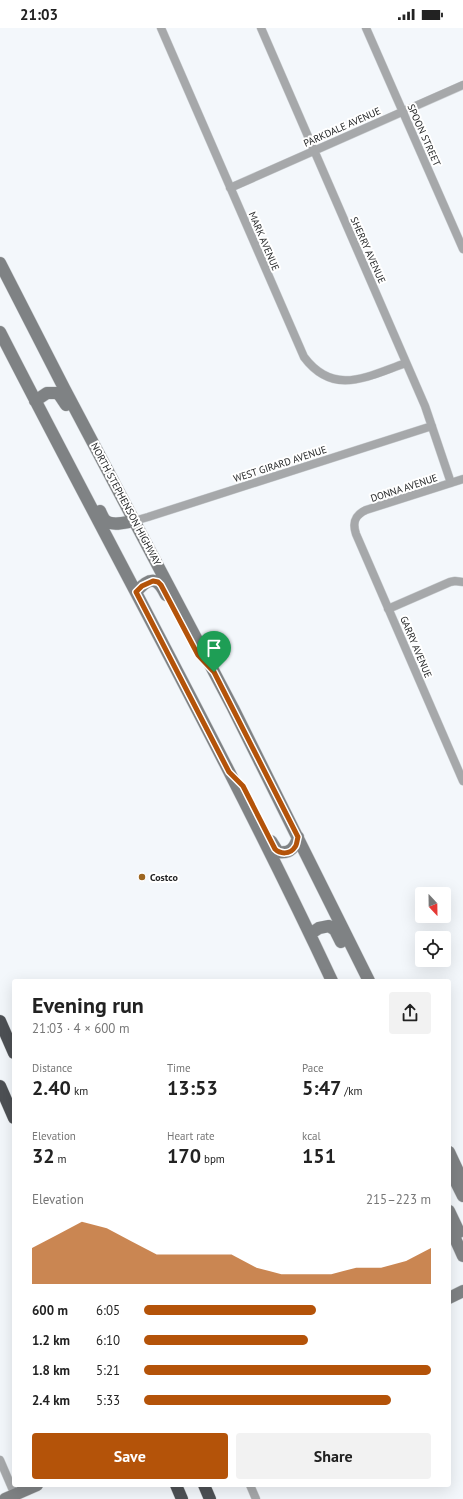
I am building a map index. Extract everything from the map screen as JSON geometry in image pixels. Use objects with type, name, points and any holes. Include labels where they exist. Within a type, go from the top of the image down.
[{"type":"highway","points":[[0,1021],[12,1048]]},
{"type":"highway","points":[[0,1086],[12,1113]]},
{"type":"highway","points":[[177,1487],[182,1499]]},
{"type":"highway","points":[[205,1487],[210,1499]]},
{"type":"main road","name":"NORTH STEPHENSON HIGHWAY","points":[[0,263],[64,388],[214,672],[368,979]]},
{"type":"main road","points":[[0,332],[229,772],[331,979]]},
{"type":"main road","points":[[36,401],[47,393],[51,392],[57,393],[60,396],[98,465],[114,482]]},
{"type":"main road","points":[[57,443],[71,456],[105,520],[113,524],[134,520]]},
{"type":"main road","points":[[136,592],[147,582],[158,582],[161,585],[198,655],[214,672]]},
{"type":"main road","points":[[229,772],[243,786],[275,849],[278,852],[284,853],[296,847],[298,837]]},
{"type":"main road","points":[[310,934],[323,926],[330,926],[333,928],[347,953],[357,956]]},
{"type":"main road","points":[[451,1156],[463,1182]]},
{"type":"main road","points":[[451,1171],[463,1196]]},
{"type":"main road","points":[[451,1215],[463,1241]]},
{"type":"main road","points":[[451,1229],[463,1256]]},
{"type":"main road","points":[[451,1297],[463,1291]]},
{"type":"main road","points":[[10,1497],[32,1487]]},
{"type":"street","name":"MARK AVENUE","points":[[160,28],[304,357],[312,368],[324,376],[336,380],[349,381],[406,362]]},
{"type":"street","name":"SHERRY AVENUE","points":[[261,28],[425,406],[451,483]]},
{"type":"street","name":"SPOON STREET","points":[[366,28],[463,249]]},
{"type":"street","name":"PARKDALE AVENUE","points":[[230,188],[463,85]]},
{"type":"street","name":"WEST GIRARD AVENUE","points":[[134,520],[148,518],[432,426]]},
{"type":"street","name":"DONNA AVENUE","points":[[355,520],[366,510],[463,479]]},
{"type":"street","name":"GARRY AVENUE","points":[[355,520],[354,528],[356,534],[463,781]]},
{"type":"street","points":[[388,609],[450,582],[463,582]]},
{"type":"street","points":[[0,1460],[10,1497]]},
{"type":"street","points":[[251,1487],[256,1499]]},
{"type":"place","name":"Costco","points":[[142,877]]},
{"type":"route","points":[[147,582],[158,582],[161,585],[198,655],[214,672],[298,837],[296,847],[290,851],[284,853],[278,852],[275,849],[243,786],[229,772],[136,592],[147,582]]}]
